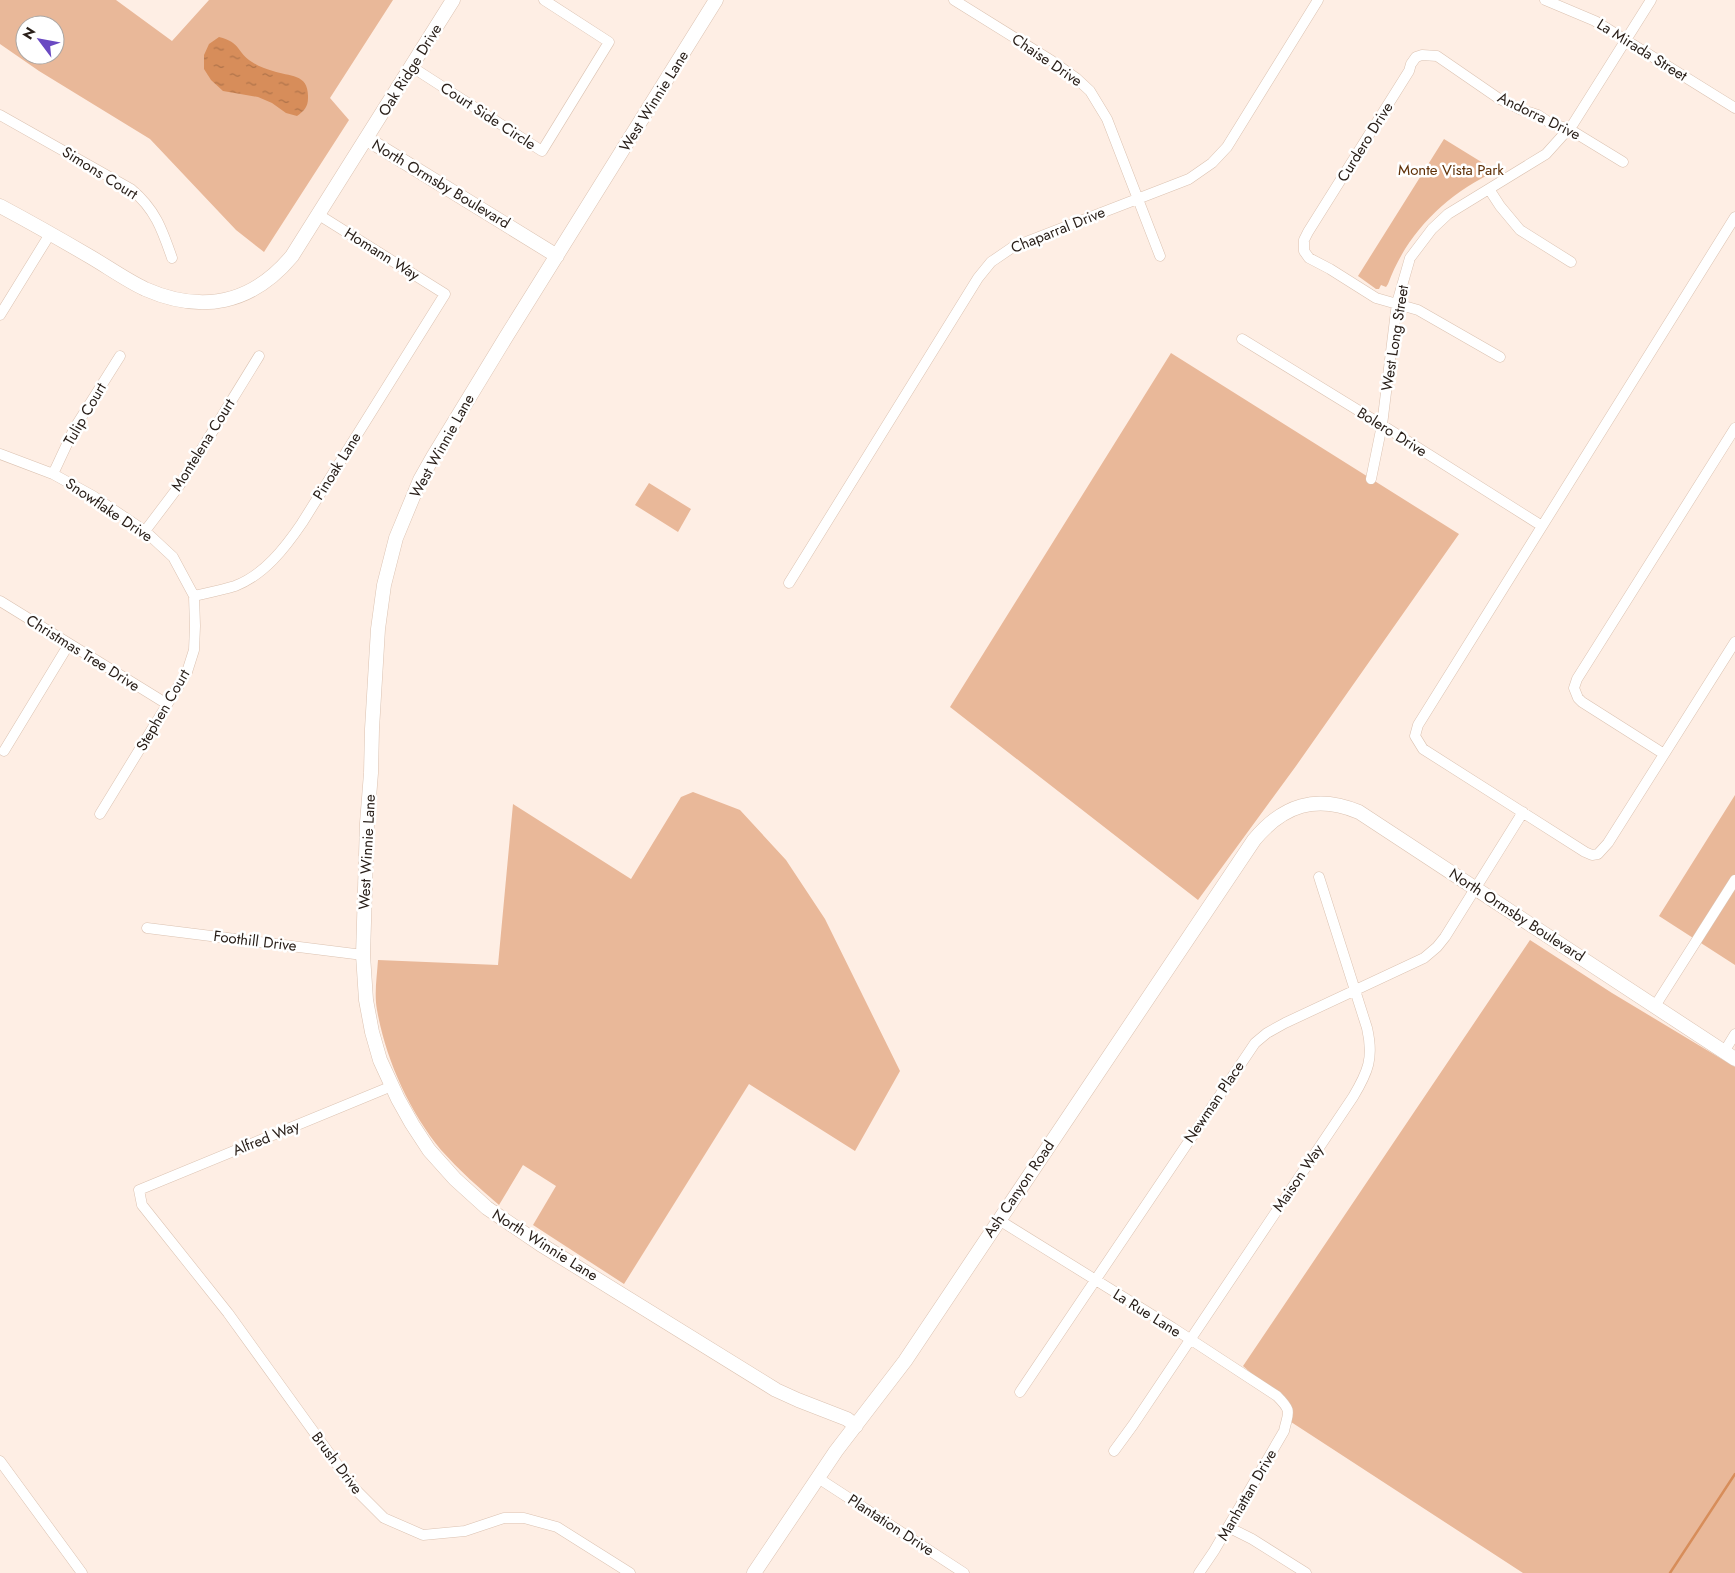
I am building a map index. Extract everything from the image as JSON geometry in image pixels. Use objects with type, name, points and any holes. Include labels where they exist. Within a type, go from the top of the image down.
[{"type":"street","name":"Oak Ridge Drive","points":[[367,139],[454,0]]},
{"type":"street","name":"Court Side Circle","points":[[412,68],[542,151],[609,42],[544,0]]},
{"type":"street","name":"West Winnie Lane","points":[[363,955],[367,823],[378,629],[384,585],[396,538],[420,480],[429,464],[716,0]]},
{"type":"street","name":"Chaise Drive","points":[[954,0],[1052,61],[1076,78],[1090,91],[1107,119],[1160,256]]},
{"type":"street","name":"Chaparral Drive","points":[[789,583],[978,278],[991,262],[1012,247],[1189,179],[1212,163],[1222,152],[1318,0]]},
{"type":"street","name":"La Mirada Street","points":[[1545,0],[1594,21],[1735,108]]},
{"type":"street","name":"West Long Street","points":[[1371,478],[1382,425],[1397,303],[1410,258],[1432,229],[1448,214],[1546,154],[1569,129],[1652,0]]},
{"type":"street","name":"Curdero Drive","points":[[1397,303],[1376,298],[1308,258],[1304,251],[1304,240],[1404,79],[1411,64],[1416,57],[1422,54],[1431,54]]},
{"type":"street","name":"Andorra Drive","points":[[1431,54],[1437,56],[1506,102],[1538,115],[1550,123],[1569,129],[1623,162]]},
{"type":"street","name":"Simons Court","points":[[0,115],[131,188],[142,198],[161,225],[172,258]]},
{"type":"street","name":"North Ormsby Boulevard","points":[[0,206],[144,289],[177,300],[219,302],[254,290],[280,271],[292,256],[367,139],[557,256]]},
{"type":"street","points":[[1489,189],[1520,230],[1571,262]]},
{"type":"street","name":"Homann Way","points":[[319,214],[445,294]]},
{"type":"street","points":[[1735,217],[1418,725],[1415,736],[1423,749],[1585,852],[1592,855],[1598,854],[1608,843],[1735,642]]},
{"type":"street","points":[[0,315],[50,234]]},
{"type":"street","name":"Pinoak Lane","points":[[194,596],[235,586],[253,576],[284,547],[302,523],[445,294]]},
{"type":"street","points":[[1397,303],[1418,310],[1500,357]]},
{"type":"street","name":"Bolero Drive","points":[[1242,339],[1542,526]]},
{"type":"street","name":"Tulip Court","points":[[53,474],[74,429],[120,356]]},
{"type":"street","name":"Montelena Court","points":[[145,531],[179,486],[259,356]]},
{"type":"street","points":[[1664,754],[1582,702],[1574,688],[1577,679],[1735,428]]},
{"type":"street","name":"Snowflake Drive","points":[[0,454],[53,474],[93,496],[145,531],[173,557],[194,596]]},
{"type":"street","name":"Stephen Court","points":[[100,814],[187,672],[194,650],[194,596]]},
{"type":"street","name":"Christmas Tree Drive","points":[[0,601],[167,704]]},
{"type":"street","points":[[4,751],[69,644]]},
{"type":"street","name":"North Ormsby Boulevard","points":[[1288,810],[1323,803],[1359,812],[1729,1055]]},
{"type":"street","name":"Ash Canyon Road","points":[[754,1573],[818,1478],[905,1361],[1254,840],[1266,826],[1288,810]]},
{"type":"street","name":"Newman Place","points":[[1020,1392],[1256,1043],[1267,1033],[1285,1023],[1424,958],[1437,947],[1477,889],[1523,812]]},
{"type":"street","name":"Maison Way","points":[[1114,1451],[1364,1079],[1369,1066],[1370,1043],[1319,877]]},
{"type":"street","points":[[1655,1006],[1735,880]]},
{"type":"street","name":"Foothill Drive","points":[[147,928],[363,955]]},
{"type":"street","name":"North Winnie Lane","points":[[363,955],[366,1000],[380,1060],[412,1124],[429,1150],[455,1180],[486,1208],[540,1244],[776,1390],[847,1419],[856,1426]]},
{"type":"street","points":[[1729,1055],[1735,1034]]},
{"type":"street","name":"Alfred Way","points":[[139,1190],[392,1086]]},
{"type":"street","name":"Brush Drive","points":[[139,1190],[142,1205],[228,1313],[355,1489],[384,1518],[423,1534],[465,1530],[504,1518],[524,1518],[557,1527],[630,1573]]},
{"type":"street","name":"La Rue Lane","points":[[999,1220],[1277,1396],[1286,1406],[1288,1413]]},
{"type":"street","name":"Manhattan Drive","points":[[1199,1573],[1284,1431],[1288,1413]]},
{"type":"street","points":[[0,1461],[82,1573]]},
{"type":"street","name":"Plantation Drive","points":[[818,1478],[964,1573]]},
{"type":"street","points":[[1228,1527],[1252,1539],[1306,1573]]},
{"type":"green space","points":[[0,0],[116,0],[172,41],[209,0],[393,0],[330,98],[349,120],[264,252],[236,230],[150,139],[30,65],[65,65],[65,15],[15,15],[15,54],[0,44]]},
{"type":"green space","name":"Monte Vista Park","points":[[1444,139],[1496,171],[1478,180],[1445,203],[1418,231],[1406,248],[1386,287],[1381,285],[1379,289],[1376,289],[1358,276]]},
{"type":"green space","points":[[1171,353],[1459,534],[1296,766],[1198,900],[950,707]]},
{"type":"green space","points":[[649,483],[691,509],[678,532],[635,505]]},
{"type":"green space","points":[[693,792],[740,810],[786,860],[825,919],[900,1071],[855,1151],[749,1084],[624,1284],[533,1225],[556,1186],[523,1165],[499,1205],[455,1165],[429,1135],[400,1084],[386,1047],[376,1004],[378,960],[498,965],[513,804],[631,879],[681,797]]},
{"type":"green space","points":[[1735,795],[1735,965],[1659,916]]},
{"type":"green space","points":[[1530,940],[1612,993],[1735,1067],[1735,1573],[1523,1573],[1288,1420],[1277,1396],[1243,1366]]},
{"type":"water","points":[[219,37],[231,42],[247,59],[257,65],[302,80],[307,90],[308,98],[304,110],[297,116],[286,113],[272,103],[258,97],[223,91],[211,80],[204,69],[204,55],[209,44]]},
{"type":"waterway","points":[[1670,1573],[1735,1474]]}]
